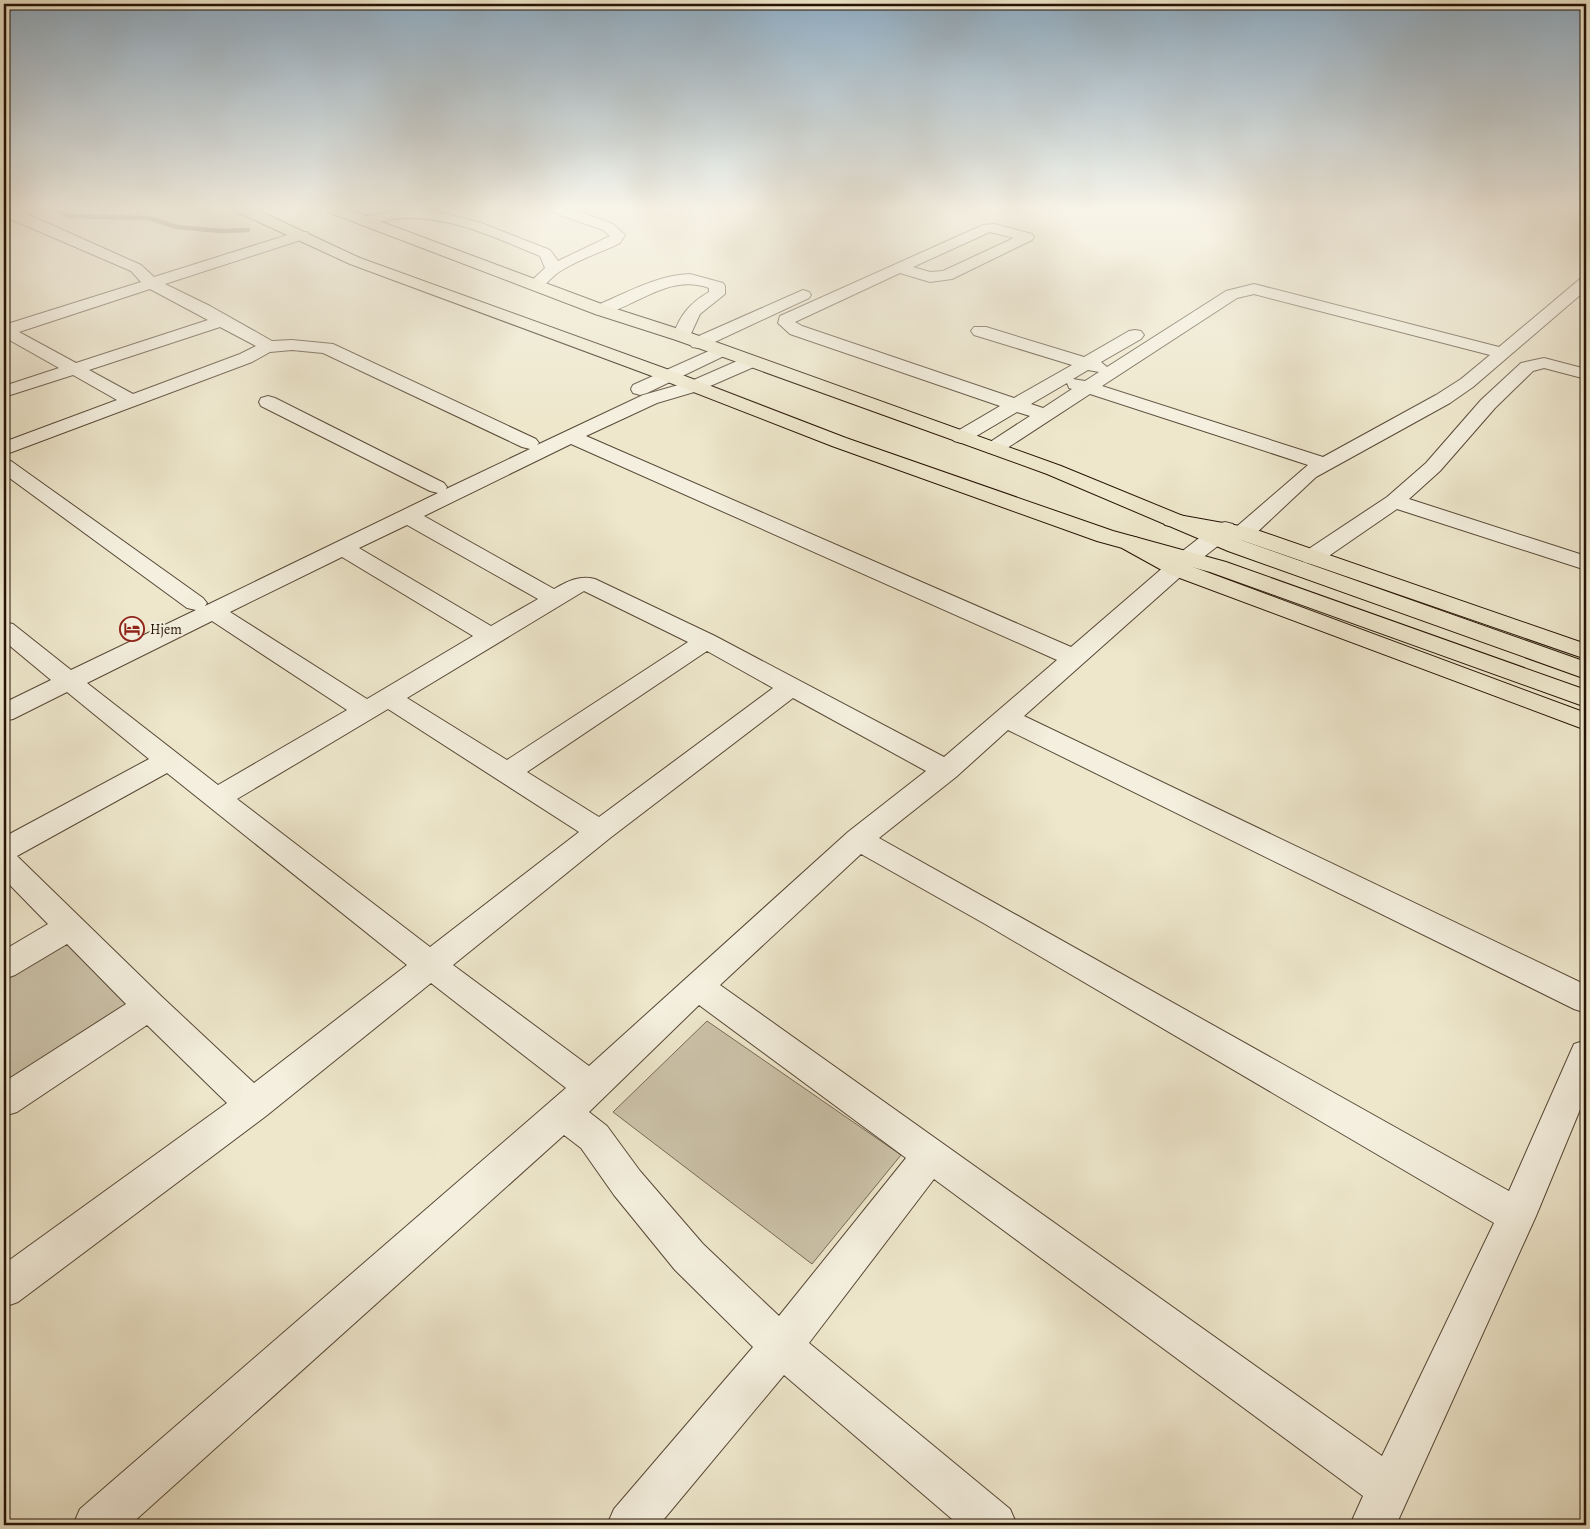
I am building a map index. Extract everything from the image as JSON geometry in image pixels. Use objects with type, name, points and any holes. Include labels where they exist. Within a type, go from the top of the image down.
[{"type":"main road","points":[[408,280],[666,375],[839,442],[1130,543],[1586,722]]},
{"type":"main road","points":[[523,280],[601,310],[994,448],[1080,480],[1174,520],[1312,557],[1586,652]]},
{"type":"main road","points":[[1227,533],[1586,671]]},
{"type":"main road","points":[[1182,563],[1228,570],[1586,699]]},
{"type":"street","points":[[148,280],[264,343],[266,347]]},
{"type":"street","points":[[4,330],[163,280]]},
{"type":"street","points":[[535,285],[540,280]]},
{"type":"street","points":[[601,310],[676,280]]},
{"type":"street","points":[[701,280],[717,286],[717,294],[693,312],[686,321],[690,340],[828,280]]},
{"type":"street","points":[[871,280],[795,315],[786,320],[786,323],[796,330],[1044,415]]},
{"type":"street","points":[[96,1525],[564,1113],[697,986],[858,839],[946,770],[1182,563],[1324,464],[1443,399],[1467,383],[1586,282]]},
{"type":"street","points":[[961,437],[1210,292],[1218,290],[1232,294]]},
{"type":"street","points":[[994,448],[1232,294],[1254,290],[1504,353]]},
{"type":"street","points":[[4,392],[221,321]]},
{"type":"street","points":[[4,330],[132,401]]},
{"type":"street","points":[[980,330],[1112,372]]},
{"type":"street","points":[[4,449],[246,358],[266,347],[292,345],[327,348],[529,443]]},
{"type":"street","points":[[4,712],[63,676],[203,607],[437,487],[666,375],[720,351]]},
{"type":"street","points":[[203,607],[344,548],[650,399],[695,386],[750,362]]},
{"type":"street","points":[[1312,557],[1394,501],[1433,467],[1488,404],[1527,367],[1544,363],[1586,374]]},
{"type":"street","points":[[1059,380],[1168,411],[1229,434],[1324,464]]},
{"type":"street","points":[[268,402],[437,487]]},
{"type":"street","points":[[571,437],[1074,658]]},
{"type":"street","points":[[4,465],[203,607],[507,773],[600,831]]},
{"type":"street","points":[[1394,501],[1586,563]]},
{"type":"street","points":[[408,516],[554,599]]},
{"type":"street","points":[[344,548],[492,637]]},
{"type":"street","points":[[216,799],[578,585],[587,584],[706,641],[946,770]]},
{"type":"street","points":[[4,629],[168,761],[428,965],[591,1087]]},
{"type":"street","points":[[507,773],[706,641]]},
{"type":"street","points":[[4,695],[63,676]]},
{"type":"street","points":[[4,1288],[253,1105],[600,831],[791,687]]},
{"type":"street","points":[[1006,718],[1586,1000]]},
{"type":"street","points":[[4,850],[168,761]]},
{"type":"street","points":[[858,839],[996,916],[1151,1007],[1517,1216]]},
{"type":"street","points":[[4,861],[149,1006],[253,1105]]},
{"type":"street","points":[[4,966],[69,927]]},
{"type":"street","points":[[697,986],[1390,1489]]},
{"type":"street","points":[[4,1101],[149,1006]]},
{"type":"street","points":[[1373,1525],[1517,1216],[1586,1054]]},
{"type":"street","points":[[564,1113],[594,1137],[627,1183],[689,1257],[781,1346],[994,1525]]},
{"type":"street","points":[[630,1525],[781,1346],[932,1155]]},
{"type":"shaded area","points":[[64,932],[133,1001],[4,1086],[4,969]]},
{"type":"shaded area","points":[[707,1021],[901,1155],[812,1264],[613,1112]]},
{"type":"place","name":"Hjem","points":[[132,629]]}]
